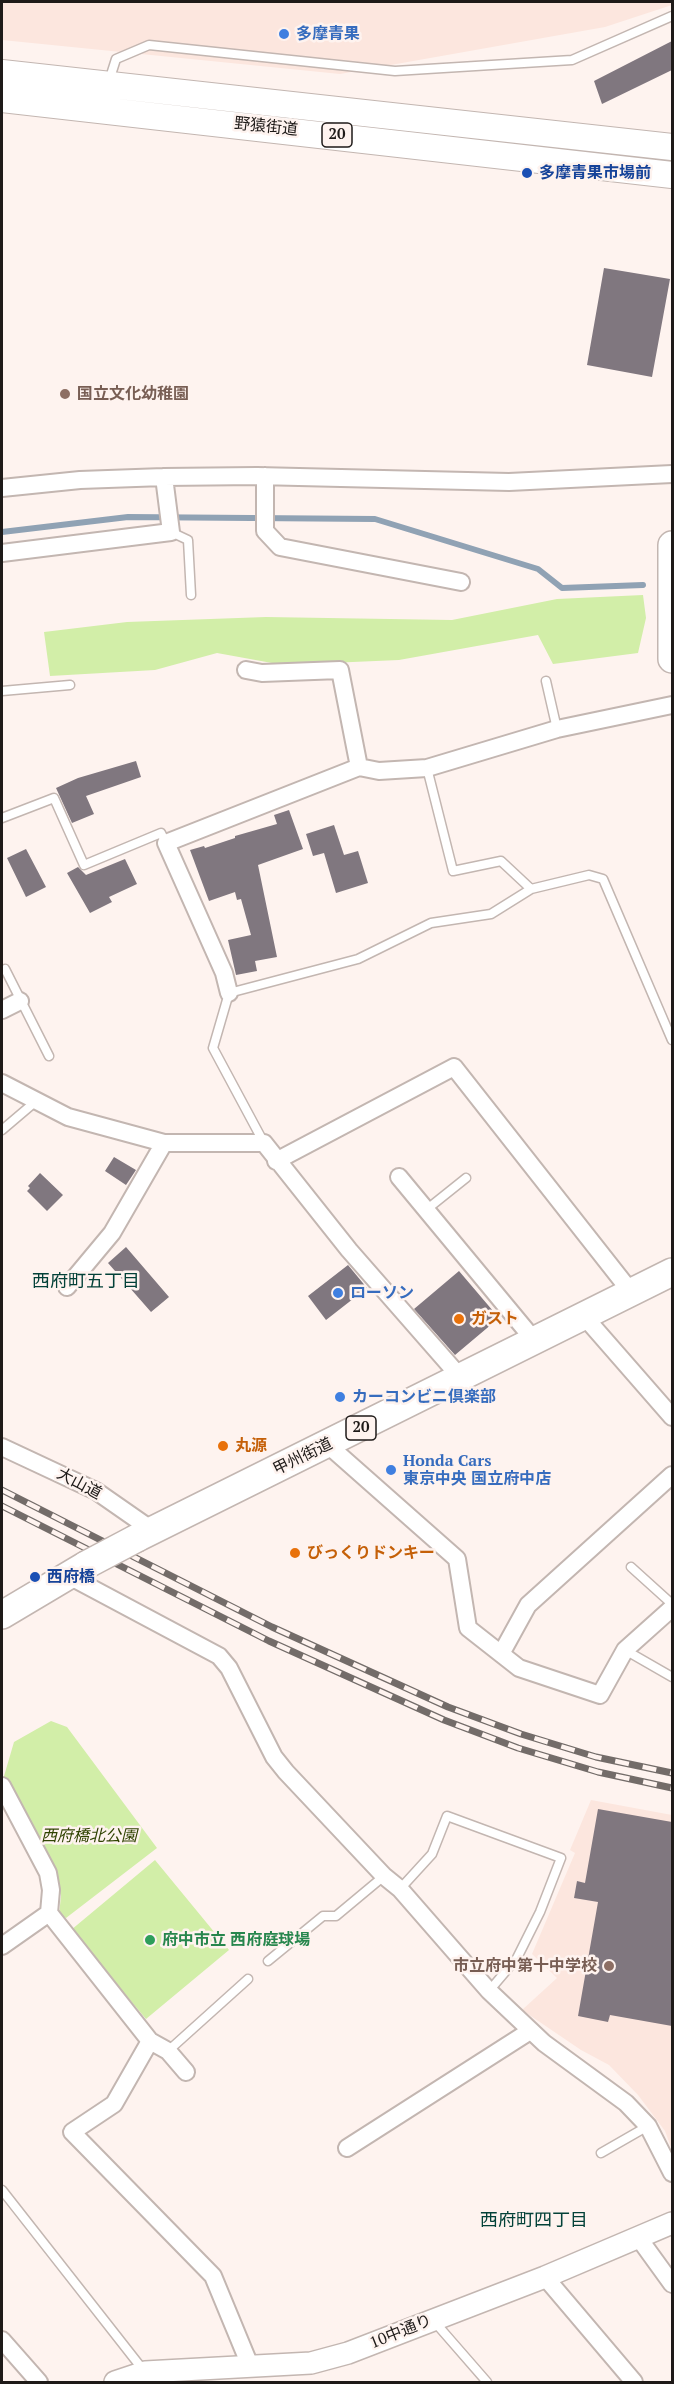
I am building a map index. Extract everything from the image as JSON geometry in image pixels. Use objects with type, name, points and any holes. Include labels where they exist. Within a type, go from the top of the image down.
[{"type":"highway","points":[[672,545],[672,659]]},
{"type":"highway","name":"甲州街道","points":[[2,1616],[77,1570],[145,1534],[672,1272]]},
{"type":"main road","name":"野猿街道","points":[[2,74],[672,147]]},
{"type":"main road","name":"野猿街道","points":[[2,99],[672,175]]},
{"type":"street","points":[[2,488],[80,480],[164,477],[265,476],[509,482],[672,474]]},
{"type":"street","points":[[265,476],[265,531],[280,547],[462,582]]},
{"type":"street","points":[[2,553],[170,529],[164,477]]},
{"type":"street","points":[[246,670],[262,673],[340,670],[359,767]]},
{"type":"street","points":[[229,993],[224,973],[166,843],[359,767],[379,771],[427,768],[557,729],[672,705]]},
{"type":"street","points":[[2,1010],[20,1001]]},
{"type":"street","points":[[276,1161],[454,1067],[631,1292]]},
{"type":"street","points":[[2,1083],[35,1102],[87,1124],[164,1143],[264,1143],[276,1161],[349,1250],[461,1378]]},
{"type":"street","points":[[67,1287],[112,1233],[164,1143]]},
{"type":"street","points":[[399,1177],[534,1340]]},
{"type":"street","points":[[583,1315],[672,1417]]},
{"type":"street","points":[[328,1445],[457,1559],[468,1629],[519,1668],[600,1695],[625,1650],[672,1606]]},
{"type":"street","name":"大山道","points":[[2,1447],[96,1491],[145,1534]]},
{"type":"street","points":[[501,1654],[528,1605],[672,1475]]},
{"type":"street","points":[[77,1570],[219,1656],[229,1668],[274,1757],[384,1876],[400,1888],[489,1991],[530,2031],[626,2103],[648,2126],[672,2173]]},
{"type":"street","points":[[2,1786],[48,1873],[51,1890],[49,1913],[150,2042],[168,2051],[186,2072]]},
{"type":"street","points":[[2,1946],[49,1913]]},
{"type":"street","points":[[347,2148],[530,2031]]},
{"type":"street","points":[[150,2042],[114,2104],[72,2132],[213,2276],[251,2368]]},
{"type":"street","name":"10中通り","points":[[115,2382],[145,2372],[251,2368],[311,2363],[339,2356],[544,2277],[672,2223]]},
{"type":"street","points":[[638,2237],[672,2284]]},
{"type":"street","points":[[544,2277],[634,2382]]},
{"type":"street","points":[[2,2340],[39,2382]]},
{"type":"lane","points":[[108,85],[116,59],[149,45],[395,71],[572,60],[672,16]]},
{"type":"lane","points":[[170,529],[188,540],[191,595]]},
{"type":"lane","points":[[546,681],[557,729]]},
{"type":"lane","points":[[2,692],[70,685]]},
{"type":"lane","points":[[427,768],[453,871],[501,861],[531,889]]},
{"type":"lane","points":[[2,819],[54,798],[84,865],[161,832],[166,843]]},
{"type":"lane","points":[[264,1143],[213,1048],[229,993],[358,959],[431,923],[491,914],[531,889],[589,875],[603,879],[672,1040]]},
{"type":"lane","points":[[5,969],[49,1056]]},
{"type":"lane","points":[[2,1131],[35,1102]]},
{"type":"lane","points":[[426,1210],[466,1178]]},
{"type":"lane","points":[[632,1567],[672,1606]]},
{"type":"lane","points":[[625,1650],[672,1677]]},
{"type":"lane","points":[[400,1888],[432,1854],[447,1816],[561,1858],[540,1912],[517,1958],[489,1991]]},
{"type":"lane","points":[[268,1961],[323,1916],[336,1916],[384,1876]]},
{"type":"lane","points":[[168,2051],[248,1979]]},
{"type":"lane","points":[[601,2152],[648,2126]]},
{"type":"lane","points":[[2,2190],[145,2372]]},
{"type":"lane","points":[[433,2319],[487,2382]]},
{"type":"shaded area","name":"多摩青果","points":[[2,2],[672,2],[672,5],[605,27],[340,74],[2,40]]},
{"type":"shaded area","name":"市立府中第十中学校","points":[[591,1800],[672,1815],[672,2150],[665,2131],[638,2095],[609,2065],[581,2050],[522,2010],[557,1978],[532,1954],[575,1853],[570,1850]]},
{"type":"green space","points":[[643,595],[646,618],[638,653],[553,664],[538,635],[399,660],[283,665],[217,653],[155,670],[50,676],[44,632],[127,622],[266,617],[452,620],[557,599]]},
{"type":"green space","name":"西府橋北公園","points":[[51,1721],[67,1727],[157,1848],[66,1918],[59,1915],[61,1896],[55,1872],[2,1783],[14,1742]]},
{"type":"green space","name":"府中市立 西府庭球場","points":[[155,1860],[229,1950],[146,2019],[71,1930]]},
{"type":"building","points":[[672,41],[672,70],[602,104],[594,81]]},
{"type":"building","points":[[604,268],[670,279],[652,377],[587,365]]},
{"type":"building","points":[[136,761],[141,777],[86,796],[94,814],[72,823],[56,788],[78,778]]},
{"type":"building","points":[[289,810],[303,849],[258,865],[277,957],[255,961],[257,971],[236,975],[228,940],[251,935],[241,899],[237,900],[235,892],[209,901],[190,850],[204,846],[205,848],[235,838],[235,836],[277,824],[274,815]]},
{"type":"building","points":[[334,825],[344,855],[358,851],[368,883],[336,893],[324,853],[313,856],[306,834]]},
{"type":"building","points":[[26,849],[46,887],[26,897],[7,858]]},
{"type":"building","points":[[125,859],[137,884],[109,897],[112,902],[90,913],[67,873],[78,867],[86,875]]},
{"type":"building","points":[[114,1157],[136,1170],[126,1185],[105,1171]]},
{"type":"building","points":[[40,1173],[63,1195],[47,1211],[27,1191],[30,1188],[28,1186]]},
{"type":"building","points":[[126,1247],[169,1297],[151,1312],[108,1263]]},
{"type":"building","points":[[348,1265],[367,1288],[326,1320],[308,1296]]},
{"type":"building","points":[[459,1271],[499,1318],[455,1355],[414,1309]]},
{"type":"building","points":[[598,1809],[672,1822],[672,2026],[610,2015],[608,2022],[578,2016],[598,1902],[574,1898],[577,1881],[585,1883]]},
{"type":"waterway","points":[[2,532],[128,517],[375,519],[538,569],[562,588],[643,585]]},
{"type":"railway","points":[[2,1490],[272,1627],[448,1707],[521,1734],[596,1757],[672,1773]]},
{"type":"railway","points":[[2,1506],[269,1641],[444,1720],[518,1748],[598,1772],[672,1788]]},
{"type":"place","name":"多摩青果","points":[[284,34]]},
{"type":"place","name":"多摩青果市場前","points":[[527,173]]},
{"type":"place","name":"国立文化幼稚園","points":[[65,394]]},
{"type":"place","name":"ローソン","points":[[338,1293]]},
{"type":"place","name":"ガスト","points":[[459,1319]]},
{"type":"place","name":"カーコンビニ倶楽部","points":[[340,1397]]},
{"type":"place","name":"丸源","points":[[223,1446]]},
{"type":"place","name":"Honda Cars 東京中央 国立府中店","points":[[391,1470]]},
{"type":"place","name":"びっくりドンキー","points":[[295,1553]]},
{"type":"place","name":"西府橋","points":[[35,1577]]},
{"type":"place","name":"府中市立 西府庭球場","points":[[150,1940]]},
{"type":"place","name":"市立府中第十中学校","points":[[609,1966]]},
{"type":"district","name":"西府町五丁目","points":[[86,1282]]},
{"type":"district","name":"西府町四丁目","points":[[534,2221]]}]
